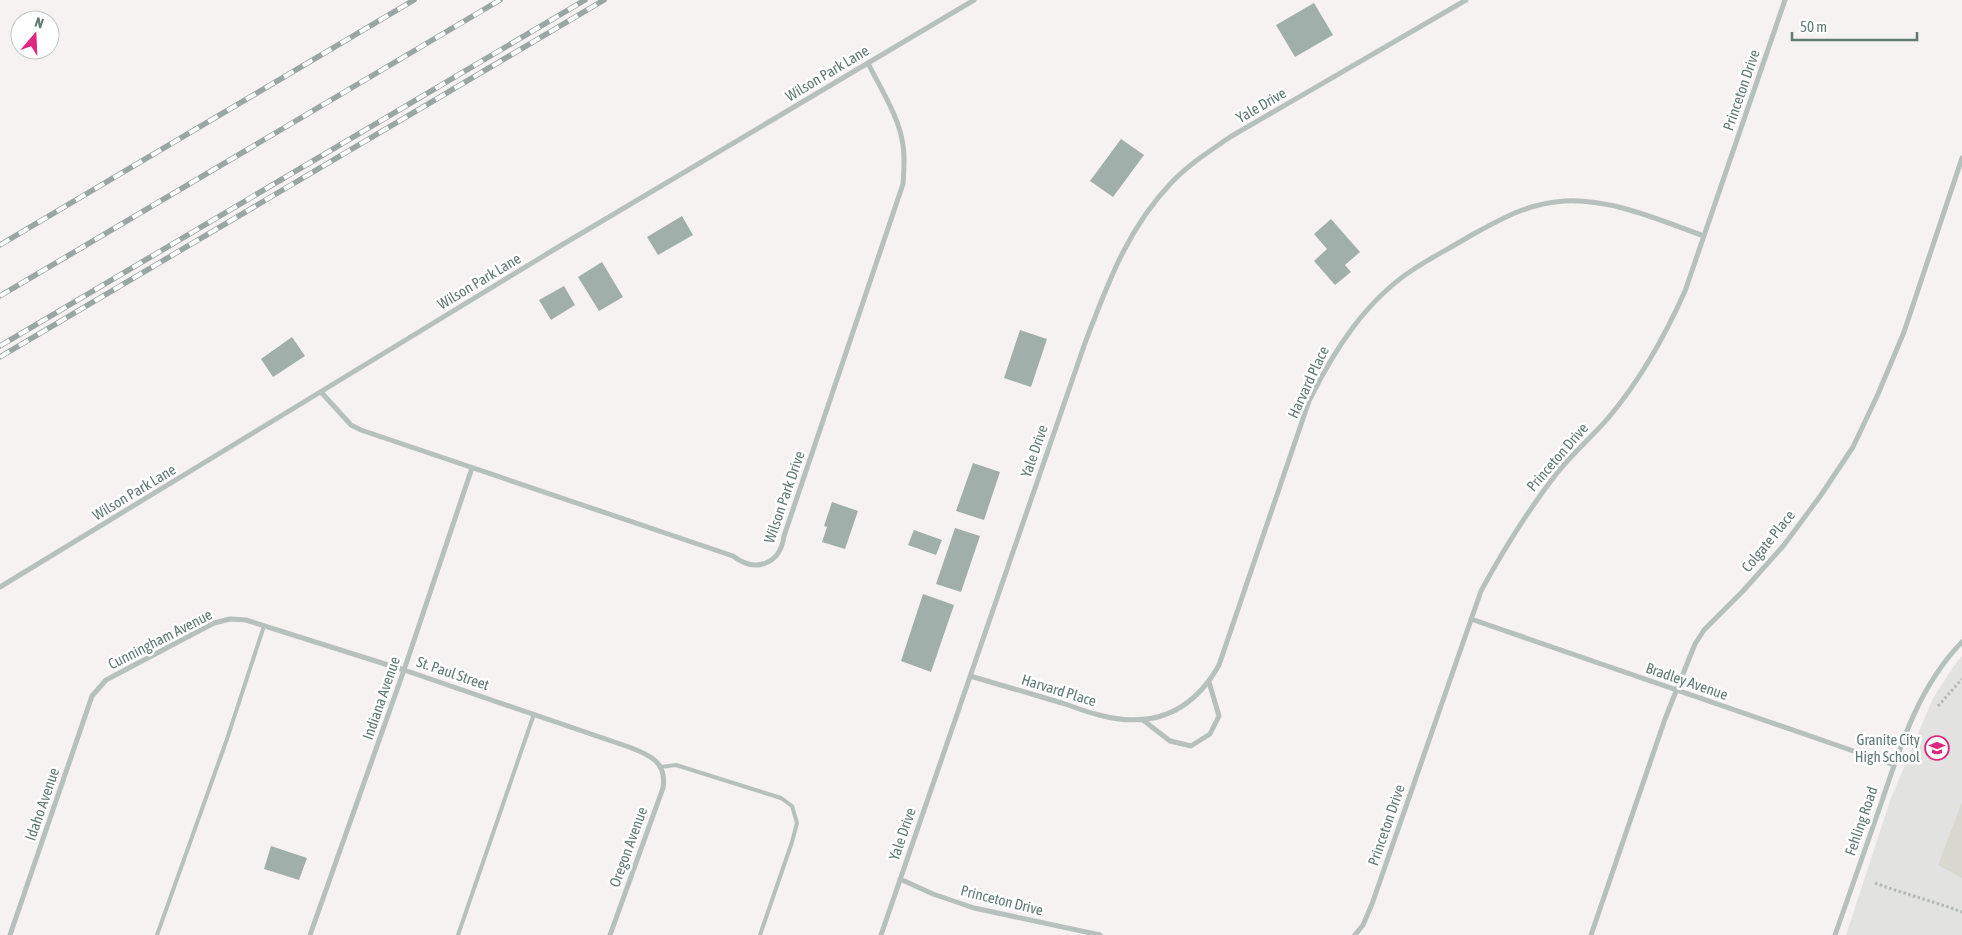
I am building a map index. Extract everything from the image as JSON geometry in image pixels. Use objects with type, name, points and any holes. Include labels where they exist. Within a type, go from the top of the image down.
[{"type":"street","name":"Wilson Park Lane","points":[[0,587],[555,249],[974,0]]},
{"type":"street","name":"Yale Drive","points":[[881,935],[1084,343],[1115,267],[1130,238],[1148,210],[1173,181],[1203,155],[1230,137],[1466,0]]},
{"type":"street","name":"Princeton Drive","points":[[1355,935],[1363,925],[1372,904],[1471,619],[1486,582],[1504,548],[1530,508],[1559,470],[1608,418],[1634,384],[1655,353],[1685,291],[1785,0]]},
{"type":"street","name":"Wilson Park Drive","points":[[322,392],[351,425],[362,430],[733,556],[741,562],[761,565],[771,560],[778,554],[783,544],[787,526],[903,184],[905,164],[903,143],[897,123],[868,63]]},
{"type":"street","name":"Colgate Place","points":[[1591,935],[1676,691],[1695,644],[1704,630],[1743,592],[1784,545],[1853,447],[1904,332],[1962,158]]},
{"type":"street","name":"Harvard Place","points":[[970,676],[1099,716],[1143,719],[1164,715],[1182,707],[1197,696],[1209,682],[1219,665],[1309,401],[1325,368],[1341,342],[1363,314],[1385,293],[1413,270],[1477,232],[1509,214],[1537,205],[1591,201],[1618,206],[1704,236]]},
{"type":"street","name":"Indiana Avenue","points":[[310,935],[404,670],[472,468]]},
{"type":"street","name":"St. Paul Street","points":[[230,619],[246,620],[534,714],[647,754],[660,767]]},
{"type":"street","name":"Cunningham Avenue","points":[[102,683],[214,623],[230,619]]},
{"type":"street","name":"Bradley Avenue","points":[[1471,619],[1894,765]]},
{"type":"street","name":"Fehling Road","points":[[1835,935],[1894,765],[1918,705],[1928,686],[1952,652],[1962,642]]},
{"type":"street","points":[[1143,719],[1170,741],[1191,746],[1210,734],[1219,716],[1209,682]]},
{"type":"street","name":"Idaho Avenue","points":[[10,935],[86,711],[92,696],[102,683]]},
{"type":"street","name":"Oregon Avenue","points":[[610,935],[663,788],[663,774],[660,767]]},
{"type":"street","name":"Princeton Drive","points":[[900,879],[933,894],[974,908],[1100,935]]},
{"type":"lane","points":[[156,935],[227,739],[264,626]]},
{"type":"lane","points":[[458,935],[534,714]]},
{"type":"lane","points":[[660,767],[676,765],[781,798],[792,806],[797,823],[760,935]]},
{"type":"path","points":[[1938,706],[1962,679]]},
{"type":"path","points":[[1875,883],[1914,898],[1923,898],[1962,912]]},
{"type":"shaded area","name":"Granite City High School","points":[[1962,656],[1962,935],[1846,935],[1891,798],[1933,698]]},
{"type":"shaded area","points":[[1962,802],[1962,878],[1938,865]]},
{"type":"building","points":[[1314,3],[1333,35],[1295,57],[1276,25]]},
{"type":"building","points":[[1121,139],[1144,155],[1113,197],[1090,181]]},
{"type":"building","points":[[682,216],[693,235],[658,255],[647,237]]},
{"type":"building","points":[[1331,219],[1360,252],[1345,265],[1351,272],[1335,285],[1314,261],[1327,249],[1314,234]]},
{"type":"building","points":[[602,262],[623,297],[599,311],[578,277]]},
{"type":"building","points":[[564,286],[575,305],[551,320],[539,300]]},
{"type":"building","points":[[1020,330],[1047,339],[1031,387],[1004,378]]},
{"type":"building","points":[[292,337],[305,356],[273,377],[261,359]]},
{"type":"building","points":[[973,463],[1000,472],[984,520],[956,511]]},
{"type":"building","points":[[832,502],[858,511],[845,549],[822,542],[827,527],[824,526]]},
{"type":"building","points":[[955,528],[980,536],[961,592],[936,584]]},
{"type":"building","points":[[914,530],[942,540],[936,555],[908,545]]},
{"type":"building","points":[[923,594],[954,605],[931,672],[901,661]]},
{"type":"building","points":[[271,846],[307,858],[299,880],[264,869]]},
{"type":"railway","points":[[0,245],[414,0]]},
{"type":"railway","points":[[0,296],[500,0]]},
{"type":"railway","points":[[0,346],[585,0]]},
{"type":"railway","points":[[0,357],[604,0]]},
{"type":"place","name":"Granite City High School","points":[[1937,748]]}]
